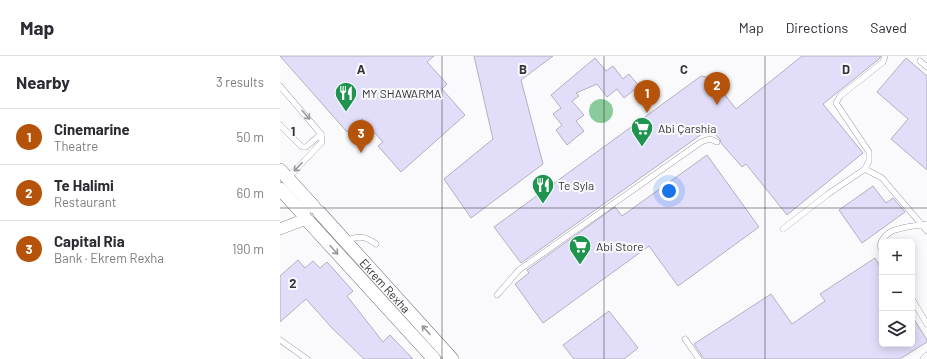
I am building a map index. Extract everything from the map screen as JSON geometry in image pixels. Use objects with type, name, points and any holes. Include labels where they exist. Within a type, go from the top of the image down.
[{"type":"street","name":"Ekrem Rexha","points":[[284,174],[310,215],[434,359]]},
{"type":"street","name":"Ekrem Rexha","points":[[280,189],[310,215],[346,241],[452,359]]},
{"type":"street","points":[[280,229],[310,215]]},
{"type":"lane","points":[[783,229],[828,194],[865,169],[869,161],[869,152],[836,103],[840,96],[883,62],[885,56]]},
{"type":"lane","points":[[920,61],[927,67]]},
{"type":"lane","points":[[280,86],[321,134],[322,142],[284,174]]},
{"type":"lane","points":[[280,125],[302,147],[306,147],[321,134]]},
{"type":"lane","points":[[498,295],[519,270],[605,209],[701,142],[710,138],[717,142]]},
{"type":"lane","points":[[865,169],[882,178],[925,224],[927,231]]},
{"type":"lane","points":[[883,239],[887,234],[899,228],[925,224]]},
{"type":"lane","points":[[346,241],[355,237],[361,237],[368,238],[376,244]]},
{"type":"lane","points":[[915,304],[927,324]]},
{"type":"lane","points":[[685,339],[699,359]]},
{"type":"lane","points":[[280,340],[307,359]]},
{"type":"lane","points":[[923,359],[927,355]]},
{"type":"shaded area","points":[[601,99],[606,100],[612,106],[612,116],[606,122],[601,123],[596,122],[590,116],[589,111],[590,106],[596,100]]},
{"type":"building","points":[[280,56],[434,56],[427,62],[447,84],[442,89],[465,115],[401,172],[378,146],[383,142],[362,119],[347,132]]},
{"type":"building","points":[[474,56],[553,56],[521,80],[543,164],[471,218],[444,179],[493,139]]},
{"type":"building","name":"Abi Çarshia","points":[[802,56],[881,56],[823,104],[863,153],[787,215],[746,164],[742,167],[721,143],[720,139],[709,129],[521,263],[494,227],[701,76],[712,78],[736,109]]},
{"type":"building","points":[[595,58],[606,71],[613,66],[623,79],[629,74],[639,86],[624,98],[617,89],[607,97],[597,84],[576,93],[579,96],[572,101],[584,115],[576,121],[584,131],[567,145],[556,130],[562,125],[553,114],[561,108],[551,95]]},
{"type":"building","points":[[906,58],[927,76],[927,170],[891,139],[908,119],[877,92]]},
{"type":"building","points":[[707,155],[759,227],[678,286],[649,246],[543,323],[515,284],[529,273],[527,270],[615,207],[622,216]]},
{"type":"building","points":[[873,186],[886,203],[893,198],[905,212],[862,243],[839,210]]},
{"type":"building","points":[[875,258],[879,265],[879,347],[915,347],[915,321],[927,342],[900,359],[704,359],[694,344],[771,294],[792,324],[825,301],[820,294]]},
{"type":"building","points":[[298,260],[305,268],[313,261],[320,268],[327,262],[353,291],[347,296],[383,342],[390,335],[413,359],[364,359],[332,328],[306,299],[280,322],[280,276]]},
{"type":"building","points":[[609,311],[638,348],[624,359],[574,359],[563,345]]},
{"type":"place","name":"Te Halimi","points":[[717,105]]},
{"type":"place","name":"MY SHAWARMA","points":[[346,112]]},
{"type":"place","name":"Cinemarine","points":[[647,113]]},
{"type":"place","name":"Abi Çarshia","points":[[642,148]]},
{"type":"place","name":"Capital Ria","points":[[361,153]]},
{"type":"place","name":"Te Syla","points":[[543,204]]},
{"type":"place","name":"Abi Store","points":[[580,266]]}]
